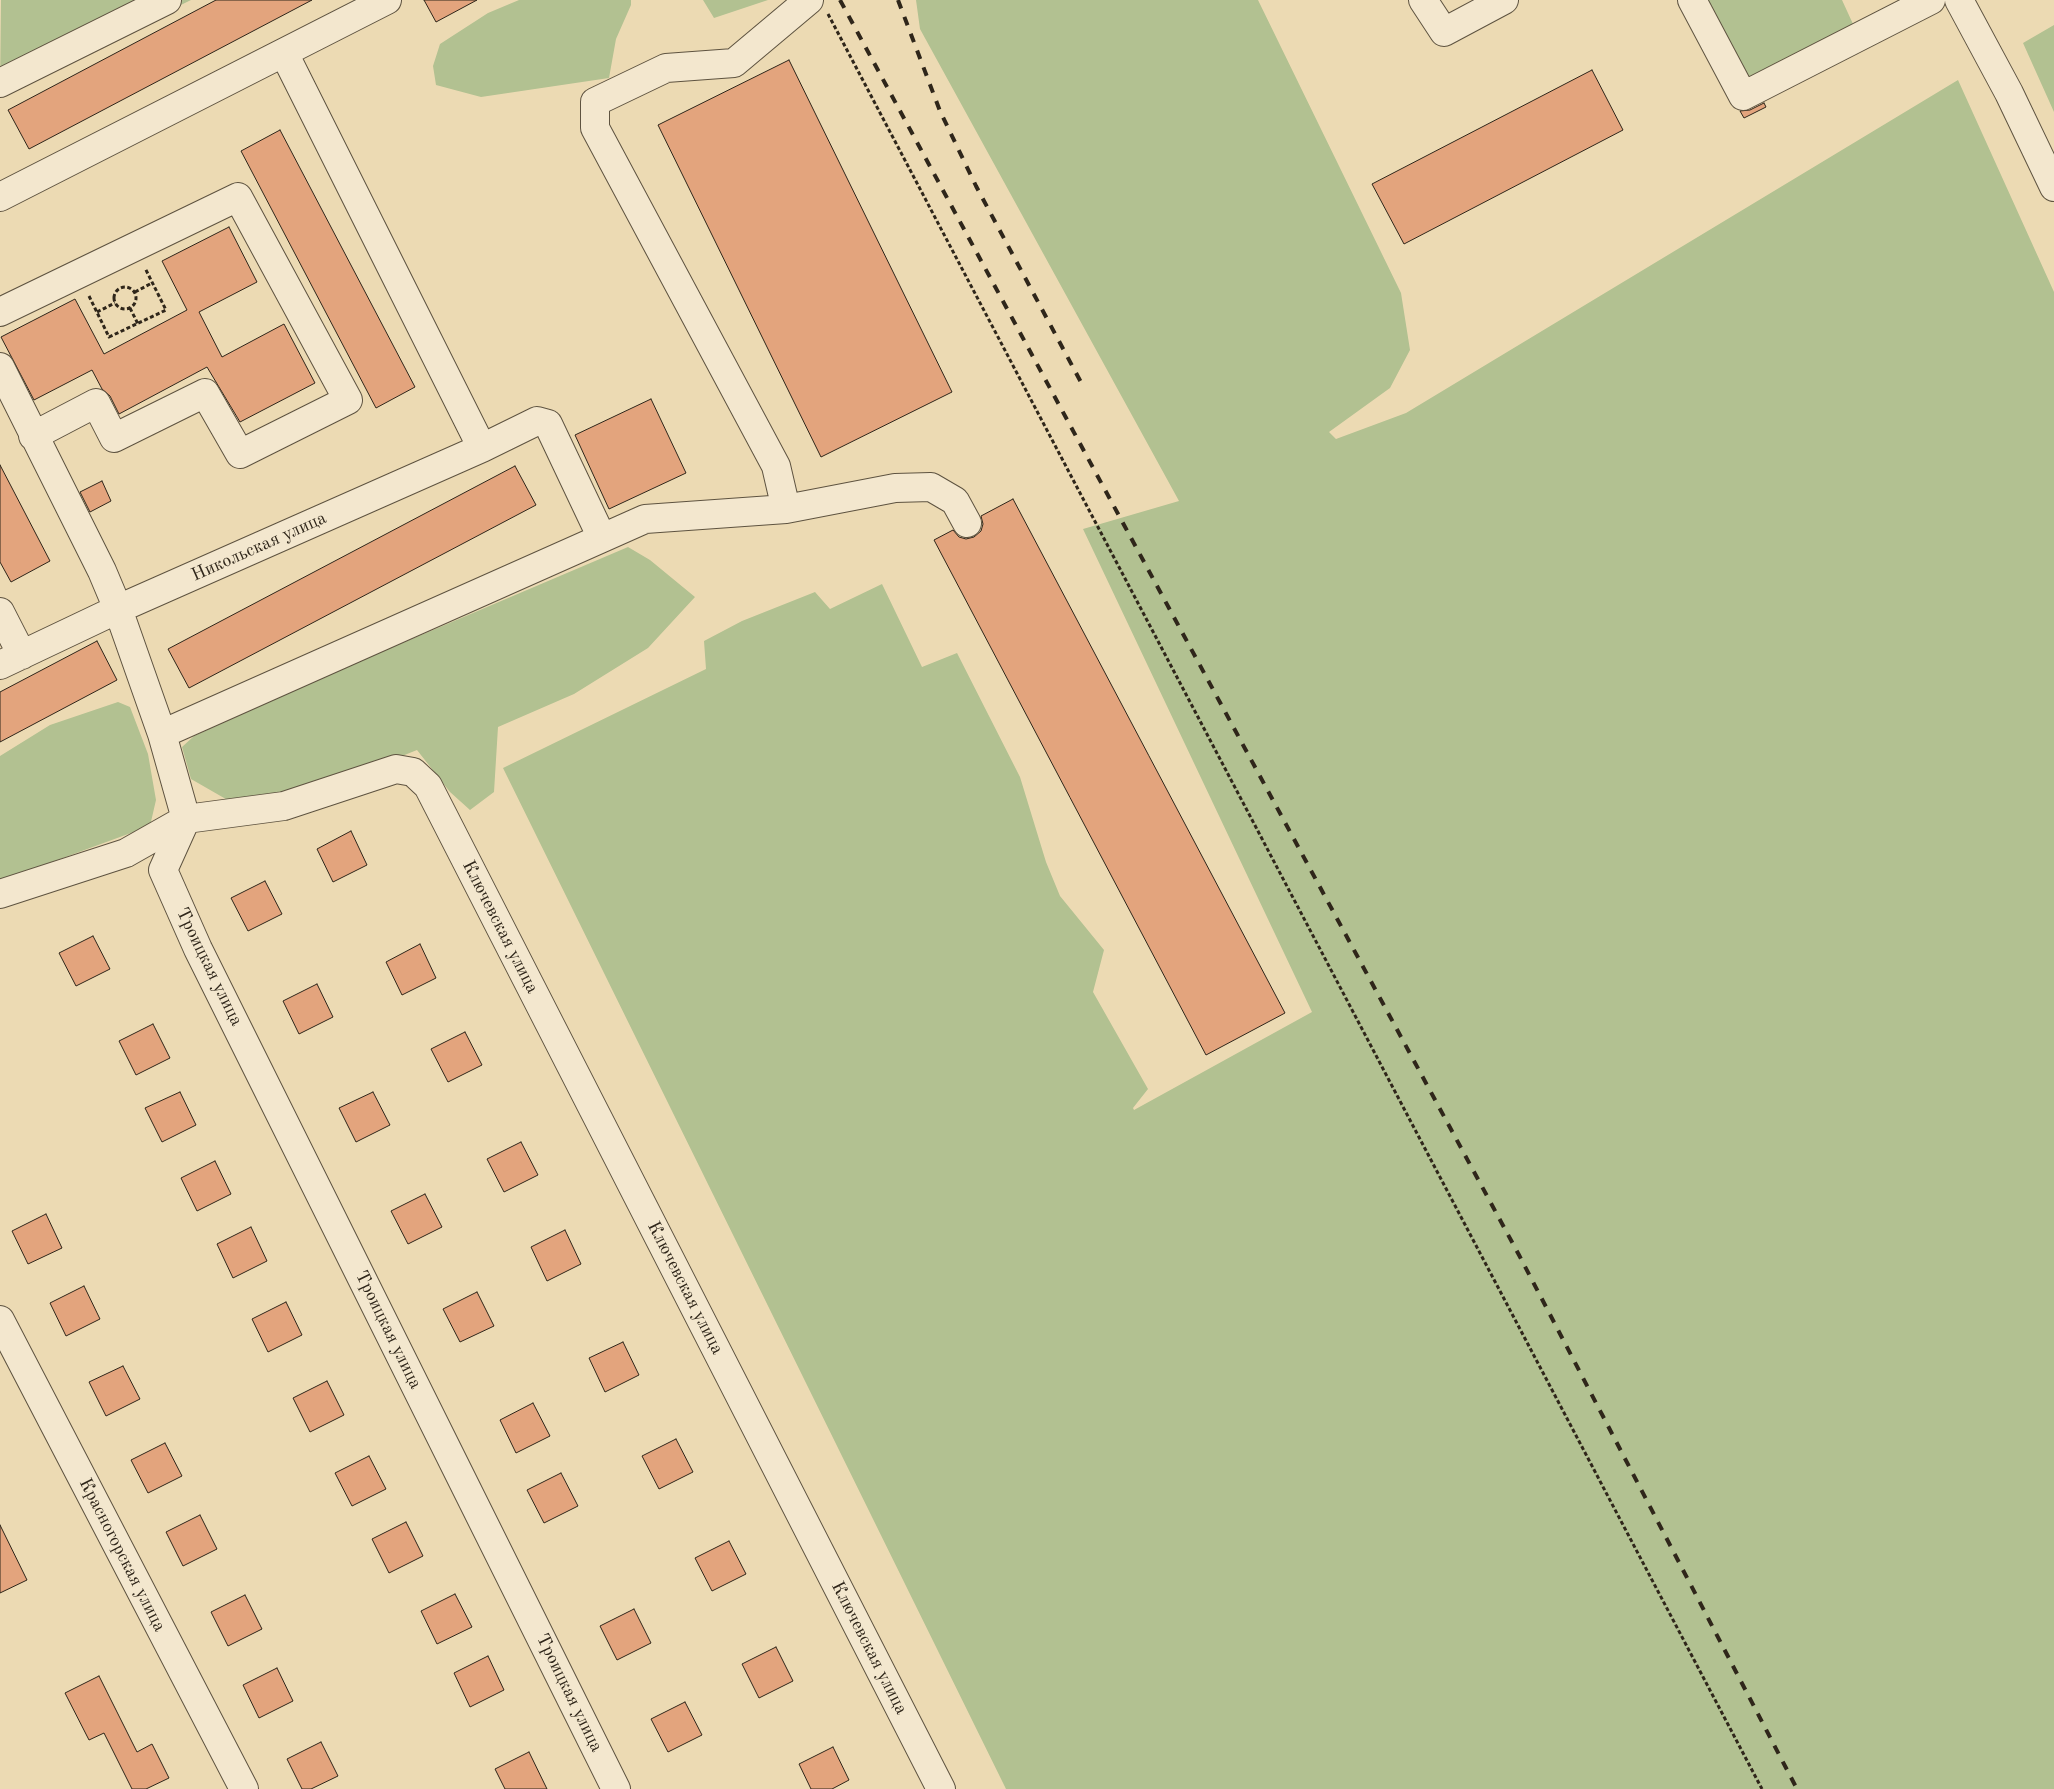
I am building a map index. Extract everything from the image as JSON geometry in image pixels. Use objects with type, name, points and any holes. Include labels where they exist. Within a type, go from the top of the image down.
[{"type":"street","points":[[0,83],[167,0]]},
{"type":"street","points":[[0,197],[387,0]]},
{"type":"street","points":[[1423,0],[1444,32],[1504,0]]},
{"type":"street","points":[[1692,0],[1743,96],[1932,0]]},
{"type":"street","points":[[1960,0],[2009,93],[2054,186]]},
{"type":"street","points":[[786,509],[776,466],[595,128],[595,102],[666,68],[734,63],[817,4]]},
{"type":"street","points":[[284,53],[482,448]]},
{"type":"street","points":[[0,312],[238,197],[348,400],[240,454],[205,393],[114,438],[96,403],[33,436]]},
{"type":"street","points":[[0,367],[102,571],[118,610],[162,734],[186,820],[126,853],[0,894]]},
{"type":"street","name":"Никольская улица","points":[[11,660],[118,610],[482,448],[537,421],[548,424],[602,538]]},
{"type":"street","points":[[162,734],[645,519],[786,509],[895,488],[931,487],[954,500],[967,523]]},
{"type":"street","points":[[0,612],[11,660]]},
{"type":"street","name":"Ключевская улица","points":[[186,820],[284,806],[396,770],[413,772],[428,786],[941,1789]]},
{"type":"street","name":"Троицкая улица","points":[[186,820],[163,870],[203,958],[616,1789]]},
{"type":"street","name":"Красногорская улица","points":[[0,1320],[244,1789]]},
{"type":"path","points":[[817,4],[1762,1789]]},
{"type":"path","points":[[78,274],[109,337],[138,324],[166,310],[134,247]]},
{"type":"path","points":[[135,292],[153,283]]},
{"type":"path","points":[[122,287],[130,287],[135,292],[136,304],[130,308],[123,309],[115,303],[116,292],[122,287]]},
{"type":"path","points":[[97,312],[115,303]]},
{"type":"path","points":[[130,308],[138,324]]},
{"type":"green space","points":[[1,0],[191,0],[0,94]]},
{"type":"green space","points":[[519,0],[631,0],[631,5],[616,39],[609,78],[481,97],[436,85],[433,66],[440,44],[488,13]]},
{"type":"green space","points":[[703,0],[768,0],[714,18]]},
{"type":"green space","points":[[916,0],[1258,0],[1401,293],[1410,350],[1390,388],[1329,432],[1336,439],[1406,413],[1958,80],[2054,292],[2054,1789],[1006,1789],[503,768],[706,669],[704,641],[742,621],[815,592],[830,609],[882,584],[922,667],[957,653],[1020,777],[1046,862],[1060,896],[1104,950],[1093,992],[1148,1089],[1133,1108],[1134,1110],[1312,1012],[1083,529],[1179,501],[920,29]]},
{"type":"green space","points":[[1700,0],[1842,0],[1853,24],[1742,83]]},
{"type":"green space","points":[[2054,25],[2054,112],[2023,43]]},
{"type":"green space","points":[[628,547],[650,560],[695,597],[648,648],[574,694],[498,727],[494,792],[470,810],[450,792],[417,750],[340,781],[231,802],[191,779],[182,747],[194,736],[339,670]]},
{"type":"green space","points":[[118,702],[130,707],[148,754],[156,800],[150,826],[0,881],[0,756],[50,725]]},
{"type":"building","points":[[216,0],[312,0],[29,149],[8,110]]},
{"type":"building","points":[[424,0],[477,0],[436,22]]},
{"type":"building","points":[[789,60],[952,392],[821,457],[658,125]]},
{"type":"building","points":[[1592,70],[1623,130],[1404,244],[1372,184]]},
{"type":"building","points":[[1764,103],[1766,107],[1744,118],[1740,111],[1750,110]]},
{"type":"building","points":[[280,130],[415,387],[376,408],[241,151]]},
{"type":"building","points":[[229,227],[257,282],[199,312],[222,357],[284,324],[315,383],[240,422],[207,367],[119,414],[110,396],[102,389],[92,370],[34,400],[1,337],[75,299],[104,354],[187,310],[162,261]]},
{"type":"building","points":[[651,399],[686,473],[609,509],[575,435]]},
{"type":"building","points":[[0,465],[50,561],[11,582],[0,562]]},
{"type":"building","points":[[515,466],[536,505],[189,688],[168,649]]},
{"type":"building","points":[[102,481],[111,501],[90,512],[80,492]]},
{"type":"building","points":[[1013,499],[1285,1013],[1206,1055],[934,540],[953,530],[959,537],[966,539],[974,537],[981,531],[983,524],[981,516]]},
{"type":"building","points":[[97,641],[117,680],[0,742],[0,692]]},
{"type":"building","points":[[351,831],[367,865],[333,882],[317,849]]},
{"type":"building","points":[[265,881],[282,914],[248,931],[231,898]]},
{"type":"building","points":[[93,936],[110,969],[76,986],[59,953]]},
{"type":"building","points":[[420,944],[436,978],[402,995],[386,962]]},
{"type":"building","points":[[317,984],[333,1017],[299,1034],[283,1001]]},
{"type":"building","points":[[153,1024],[170,1058],[136,1075],[119,1041]]},
{"type":"building","points":[[465,1032],[482,1065],[448,1082],[431,1049]]},
{"type":"building","points":[[180,1092],[196,1125],[162,1142],[145,1108]]},
{"type":"building","points":[[373,1092],[390,1125],[356,1142],[339,1108]]},
{"type":"building","points":[[521,1142],[538,1175],[504,1192],[487,1159]]},
{"type":"building","points":[[215,1161],[231,1194],[197,1211],[181,1178]]},
{"type":"building","points":[[425,1194],[442,1227],[408,1244],[391,1211]]},
{"type":"building","points":[[46,1214],[62,1248],[28,1264],[12,1231]]},
{"type":"building","points":[[251,1227],[267,1261],[233,1278],[217,1244]]},
{"type":"building","points":[[565,1230],[581,1264],[547,1281],[531,1247]]},
{"type":"building","points":[[84,1286],[100,1319],[66,1336],[50,1303]]},
{"type":"building","points":[[477,1292],[494,1326],[460,1342],[443,1309]]},
{"type":"building","points":[[286,1302],[302,1335],[268,1352],[252,1319]]},
{"type":"building","points":[[623,1342],[639,1375],[605,1392],[589,1358]]},
{"type":"building","points":[[123,1366],[140,1399],[106,1416],[89,1382]]},
{"type":"building","points":[[327,1381],[344,1415],[310,1432],[293,1398]]},
{"type":"building","points":[[533,1403],[550,1436],[516,1453],[500,1420]]},
{"type":"building","points":[[676,1439],[693,1472],[659,1489],[642,1456]]},
{"type":"building","points":[[165,1443],[182,1476],[148,1493],[131,1460]]},
{"type":"building","points":[[369,1456],[386,1489],[352,1506],[335,1473]]},
{"type":"building","points":[[561,1473],[578,1506],[544,1523],[527,1490]]},
{"type":"building","points":[[200,1515],[217,1549],[183,1566],[166,1532]]},
{"type":"building","points":[[406,1522],[423,1556],[389,1573],[372,1539]]},
{"type":"building","points":[[0,1525],[27,1580],[0,1593]]},
{"type":"building","points":[[729,1541],[746,1574],[712,1591],[695,1558]]},
{"type":"building","points":[[455,1594],[472,1627],[437,1644],[421,1611]]},
{"type":"building","points":[[245,1595],[262,1629],[228,1646],[211,1612]]},
{"type":"building","points":[[634,1609],[651,1643],[617,1660],[600,1626]]},
{"type":"building","points":[[776,1647],[793,1681],[759,1698],[742,1664]]},
{"type":"building","points":[[488,1656],[504,1690],[470,1707],[454,1673]]},
{"type":"building","points":[[277,1668],[293,1701],[259,1718],[243,1685]]},
{"type":"building","points":[[99,1676],[137,1752],[152,1744],[169,1778],[146,1789],[132,1789],[104,1733],[89,1740],[65,1693]]},
{"type":"building","points":[[685,1702],[702,1735],[668,1752],[651,1719]]},
{"type":"building","points":[[321,1742],[338,1776],[311,1789],[302,1789],[287,1759]]},
{"type":"building","points":[[833,1747],[849,1780],[832,1789],[811,1789],[799,1764]]},
{"type":"building","points":[[529,1752],[547,1789],[505,1789],[495,1769]]},
{"type":"railway","points":[[840,0],[1519,1255],[1797,1789]]},
{"type":"railway","points":[[898,0],[940,111],[976,186],[1083,386]]}]
